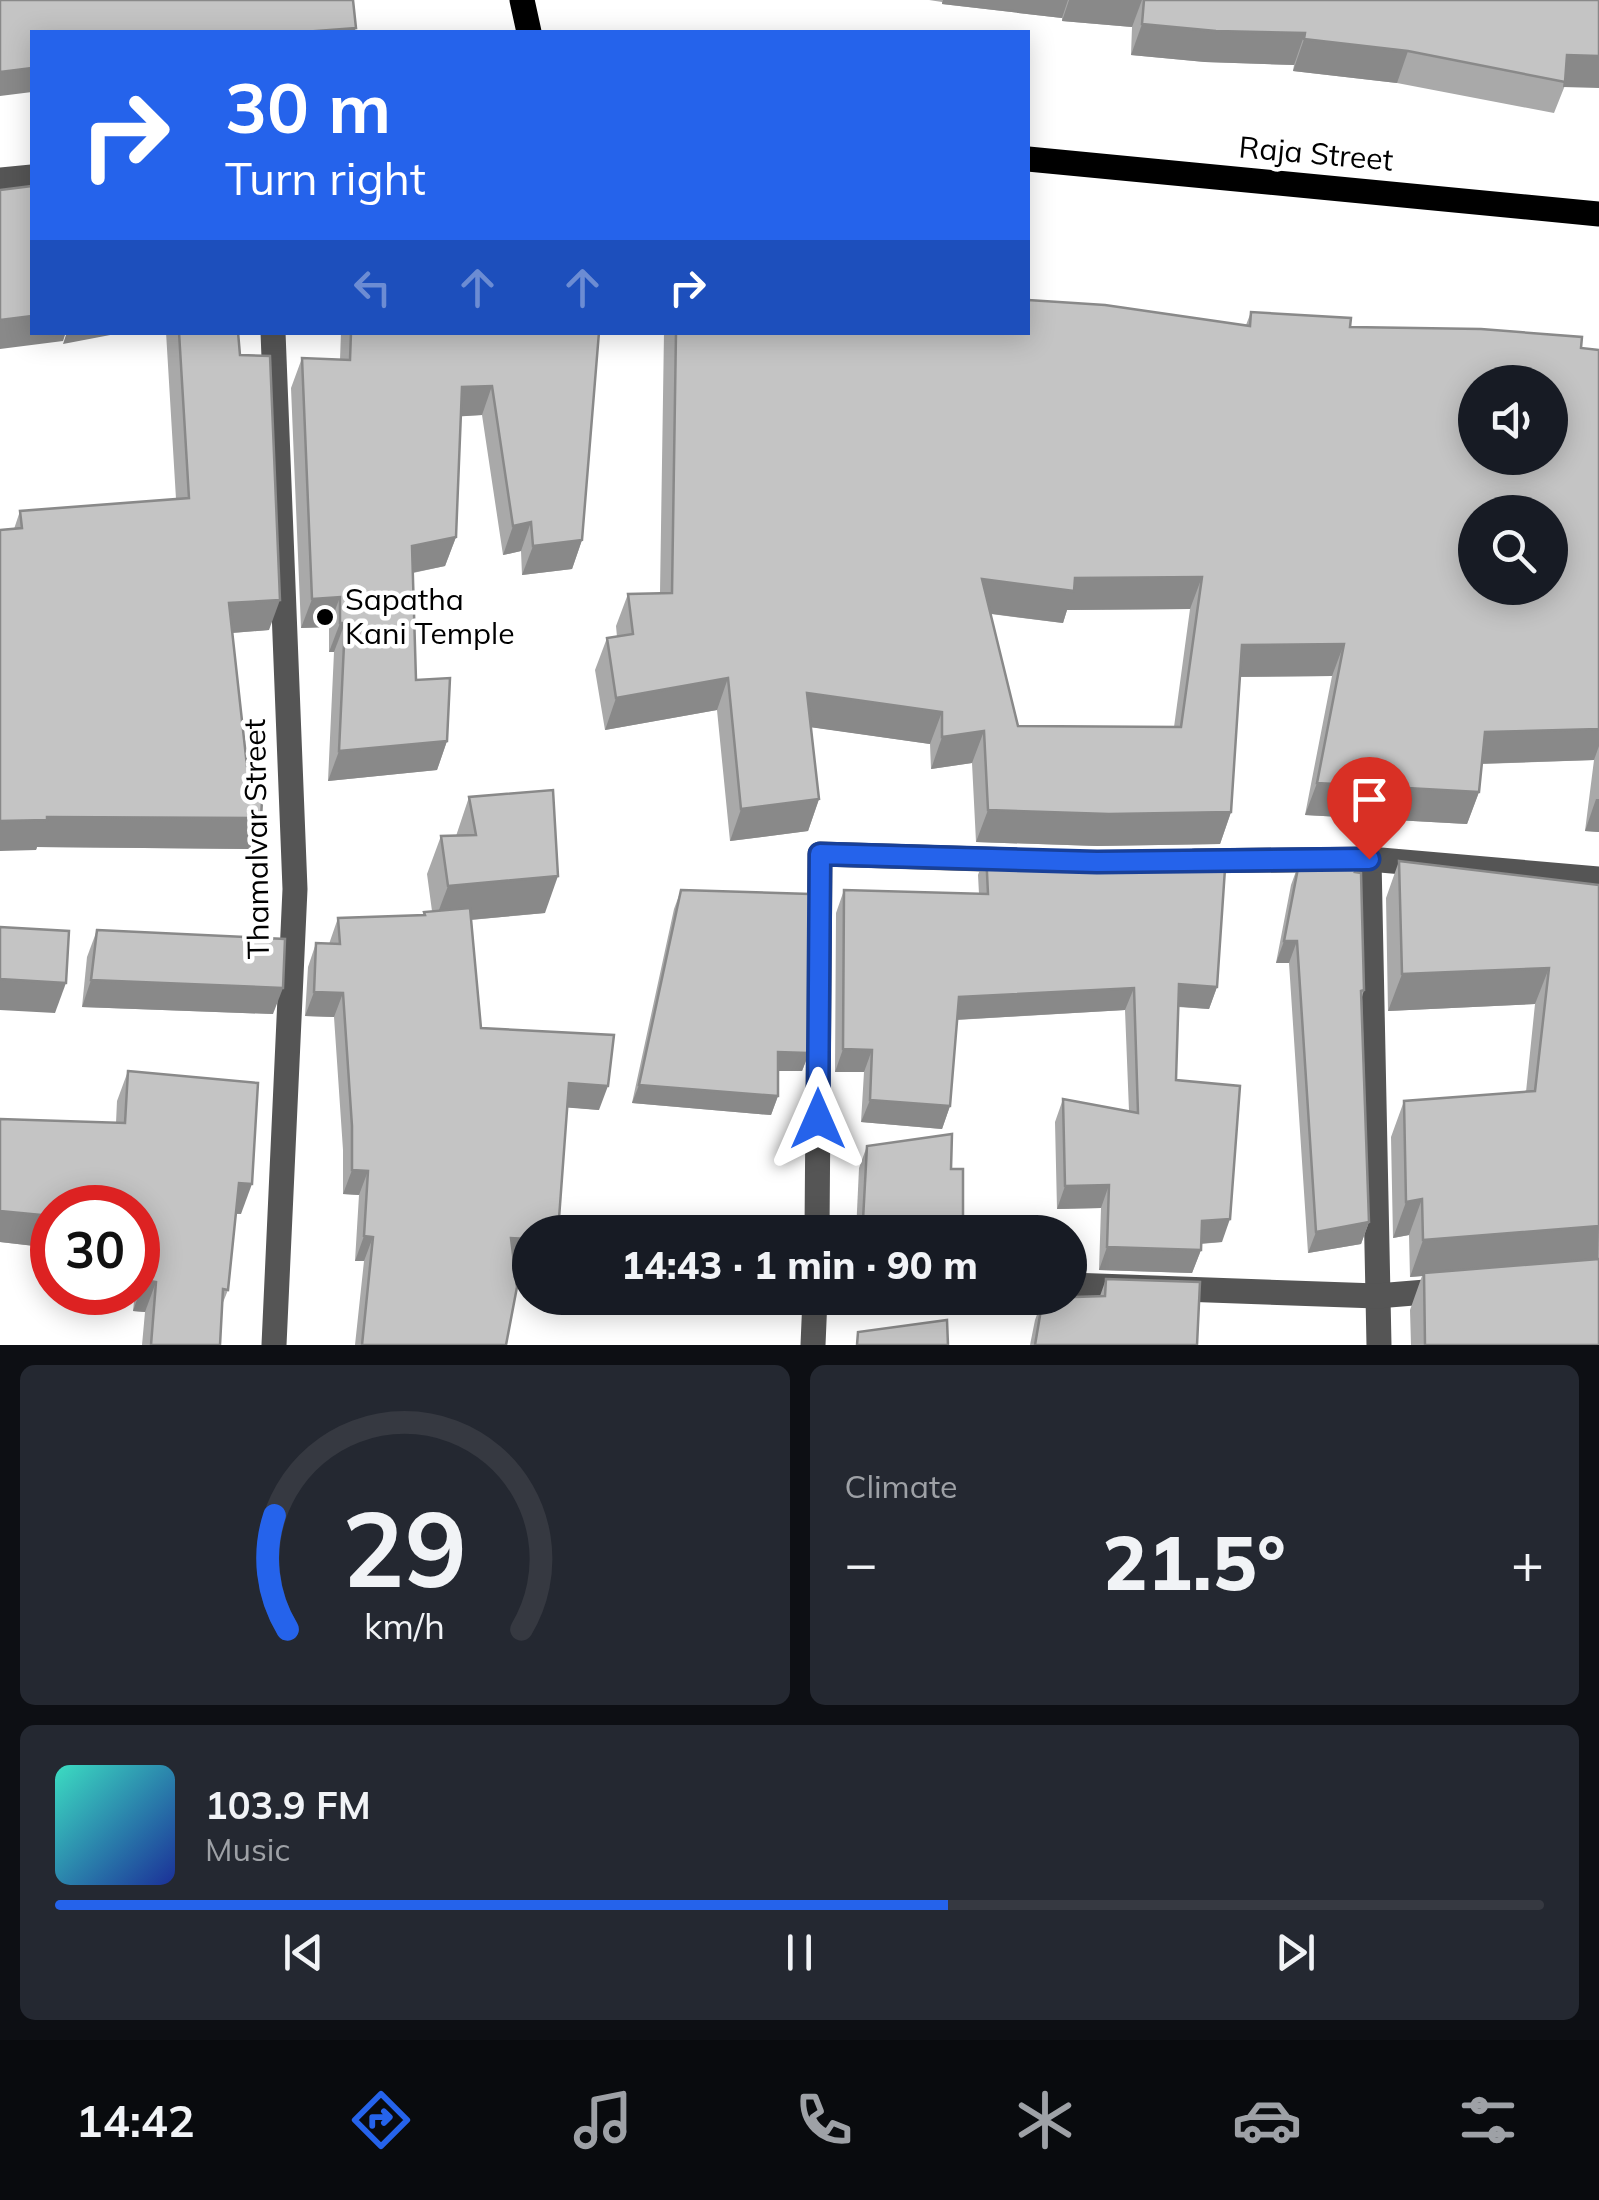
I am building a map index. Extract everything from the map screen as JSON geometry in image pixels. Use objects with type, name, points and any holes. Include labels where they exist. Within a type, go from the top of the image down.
[{"type":"main road","points":[[522,0],[529,30]]},
{"type":"main road","name":"Raja Street","points":[[1030,159],[1599,214]]},
{"type":"street","points":[[0,180],[30,177]]},
{"type":"street","name":"Thamalvar Street","points":[[272,335],[295,889],[274,1345]]},
{"type":"street","points":[[817,1215],[820,854],[1038,860]]},
{"type":"street","points":[[1369,859],[1379,1345]]},
{"type":"street","points":[[1174,861],[1369,859],[1599,879]]},
{"type":"street","points":[[1087,1287],[1377,1296],[1470,1288]]},
{"type":"street","points":[[813,1345],[815,1315]]},
{"type":"building","points":[[0,0],[353,0],[356,28],[30,30],[30,68],[0,72]]},
{"type":"building","points":[[1144,0],[1599,0],[1599,56],[1567,55],[1565,82],[1408,51],[1304,39],[1305,33],[1142,24]]},
{"type":"building","points":[[30,186],[30,316],[0,320],[0,190]]},
{"type":"building","points":[[1030,300],[1105,305],[1250,326],[1251,312],[1351,318],[1350,327],[1481,329],[1582,337],[1581,348],[1599,350],[1599,729],[1485,732],[1479,792],[1317,783],[1344,644],[1242,645],[1231,812],[1109,814],[988,810],[984,731],[942,737],[942,712],[807,693],[819,799],[741,809],[728,678],[616,698],[607,638],[633,634],[628,594],[672,593],[676,335],[1030,335]],"holes":[[[1202,577],[1181,727],[1018,726],[982,579],[1074,591],[1075,578]]]},
{"type":"building","points":[[179,335],[238,335],[240,355],[270,356],[280,600],[229,603],[247,766],[264,766],[261,818],[47,817],[0,821],[0,530],[22,528],[20,511],[189,498]]},
{"type":"building","points":[[351,335],[599,335],[582,540],[533,546],[531,522],[513,526],[492,386],[462,387],[456,537],[412,546],[416,680],[450,678],[447,741],[339,751],[345,623],[340,623],[340,597],[312,599],[302,358],[350,360]]},
{"type":"building","points":[[553,790],[558,876],[448,886],[441,836],[476,835],[469,797]]},
{"type":"building","points":[[986,852],[1105,856],[1226,854],[1217,987],[1179,984],[1176,1080],[1240,1086],[1230,1219],[1202,1221],[1201,1250],[1107,1247],[1109,1185],[1065,1186],[1063,1099],[1138,1113],[1134,988],[959,997],[950,1106],[870,1100],[872,1050],[843,1049],[844,890],[988,894]]},
{"type":"building","points":[[1399,861],[1599,885],[1599,1226],[1423,1240],[1422,1199],[1406,1202],[1404,1101],[1535,1091],[1549,968],[1402,974]]},
{"type":"building","points":[[1299,863],[1361,873],[1369,1222],[1316,1232],[1297,941],[1284,941]]},
{"type":"building","points":[[681,890],[810,894],[809,1053],[778,1052],[778,1096],[639,1085]]},
{"type":"building","points":[[470,908],[481,1028],[614,1035],[608,1086],[569,1083],[559,1215],[512,1215],[512,1313],[506,1345],[362,1345],[373,1237],[364,1236],[368,1171],[352,1170],[343,993],[314,992],[316,943],[340,944],[338,918],[425,915],[424,912]]},
{"type":"building","points":[[0,927],[69,931],[66,983],[0,979]]},
{"type":"building","points":[[97,930],[285,939],[283,988],[91,980]]},
{"type":"building","points":[[128,1071],[258,1083],[252,1184],[239,1183],[228,1290],[223,1289],[220,1345],[151,1345],[153,1315],[160,1315],[160,1185],[30,1185],[30,1214],[0,1211],[0,1119],[125,1123]]},
{"type":"building","points":[[952,1134],[951,1169],[963,1169],[963,1215],[863,1215],[867,1146]]},
{"type":"building","points":[[1599,1259],[1599,1345],[1425,1345],[1424,1273]]},
{"type":"building","points":[[1106,1279],[1200,1282],[1197,1345],[1035,1345],[1040,1315],[1087,1315],[1087,1297],[1105,1296]]},
{"type":"building","points":[[947,1320],[948,1345],[857,1345],[858,1332]]},
{"type":"place","name":"Sapatha Kani Temple","points":[[325,617]]},
{"type":"route","points":[[818,1119],[820,854],[1097,862],[1369,859]]}]
